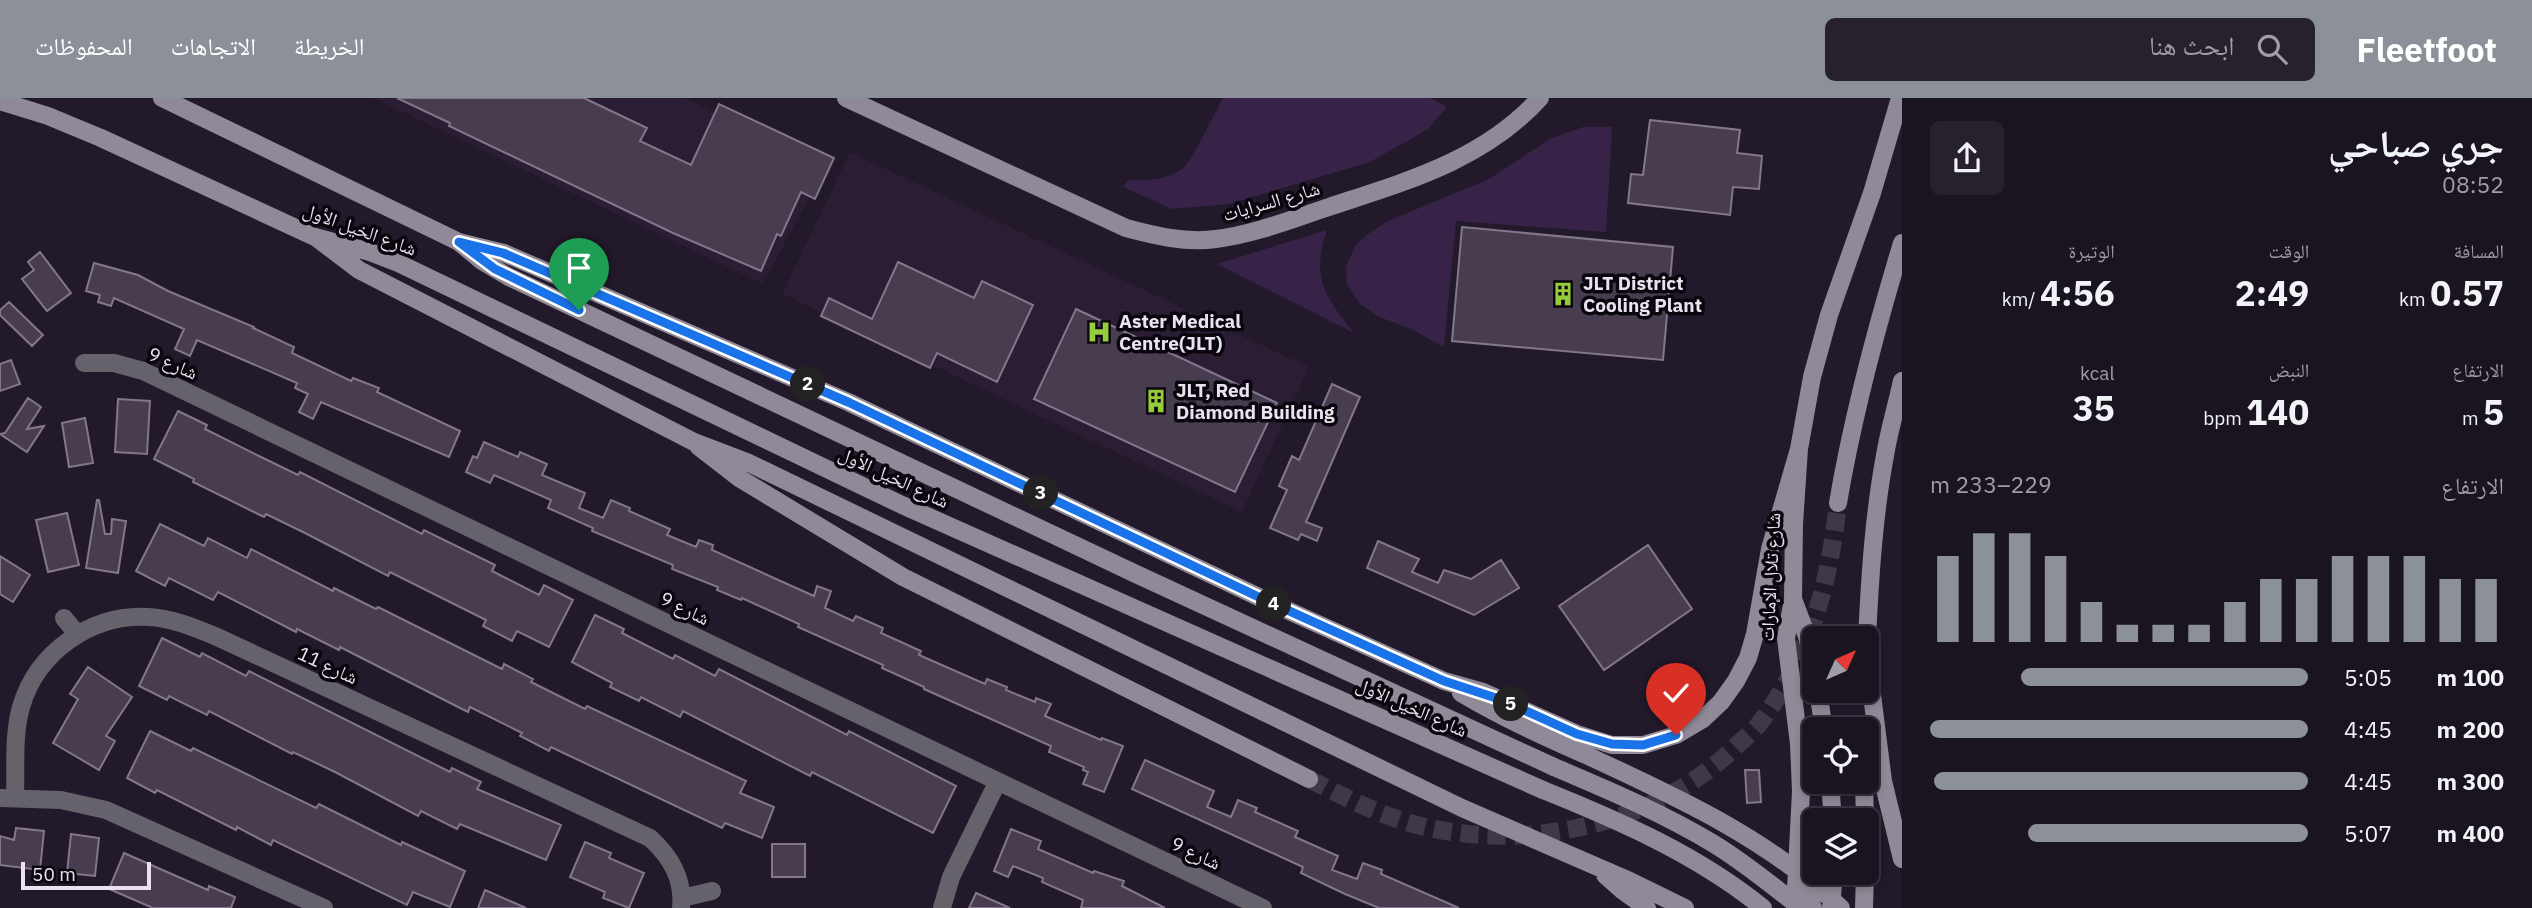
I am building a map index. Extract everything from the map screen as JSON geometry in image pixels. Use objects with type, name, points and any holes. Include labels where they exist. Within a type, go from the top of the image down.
[{"type":"main road","name":"شارع الخيل الأول","points":[[162,98],[459,242],[482,261],[509,277],[1136,574],[1663,816],[1705,839],[1765,879],[1801,908]]},
{"type":"main road","name":"شارع السرايات","points":[[846,98],[1126,228],[1169,239],[1215,239],[1259,230],[1420,176],[1482,147],[1514,125],[1540,98]]},
{"type":"main road","name":"شارع تلال الإمارات","points":[[1795,908],[1801,791],[1799,744],[1786,638],[1793,599],[1799,449],[1812,377],[1829,315],[1891,134],[1900,98]]},
{"type":"main road","name":"شارع الخيل الأول","points":[[0,101],[48,116],[101,138],[315,237],[396,262],[915,511],[1650,836],[1701,865],[1763,908]]},
{"type":"main road","points":[[315,237],[359,270],[694,442],[749,463],[1462,808],[1630,881],[1685,908]]},
{"type":"main road","points":[[459,242],[503,253],[779,371],[1265,600],[1444,681],[1492,696],[1577,734],[1612,744],[1643,745],[1676,735],[1703,719],[1737,681],[1755,634],[1770,550],[1799,449]]},
{"type":"main road","points":[[1838,503],[1862,380],[1902,243]]},
{"type":"main road","points":[[1868,626],[1870,571],[1885,450],[1902,381]]},
{"type":"main road","points":[[694,442],[739,478],[904,577],[1309,779]]},
{"type":"main road","points":[[1793,599],[1803,626]]},
{"type":"main road","points":[[1444,681],[1513,722],[1694,807],[1786,861],[1837,906],[1839,901],[1836,885]]},
{"type":"main road","points":[[1873,704],[1883,781],[1902,859]]},
{"type":"main road","points":[[1597,868],[1647,908]]},
{"type":"main road","points":[[1798,871],[1813,908]]},
{"type":"main road","points":[[1863,907],[1864,885]]},
{"type":"street","name":"شارع 9","points":[[84,363],[114,363],[143,372],[1263,908]]},
{"type":"street","name":"شارع 11","points":[[7,798],[18,726],[27,690],[48,659],[77,635],[112,620],[149,617],[177,622],[215,636],[643,834],[663,850],[673,864],[679,880],[681,903]]},
{"type":"street","points":[[64,618],[77,635]]},
{"type":"street","points":[[942,908],[951,877],[997,783]]},
{"type":"street","points":[[7,798],[61,800],[106,810],[324,908]]},
{"type":"street","points":[[681,903],[712,891]]},
{"type":"shaded area","points":[[373,98],[684,98],[827,165],[763,284]]},
{"type":"shaded area","points":[[1223,98],[1431,98],[1447,107],[1428,129],[1370,162],[1229,204],[1172,209],[1123,187],[1129,180],[1156,179],[1170,176],[1182,169]]},
{"type":"shaded area","points":[[1583,127],[1612,127],[1606,232],[1456,221],[1444,347],[1411,329],[1377,316],[1359,303],[1347,284],[1346,266],[1356,245],[1368,234],[1388,221],[1489,179],[1550,139]]},
{"type":"shaded area","points":[[850,152],[1309,367],[1242,512],[782,294]]},
{"type":"shaded area","points":[[1327,230],[1320,261],[1323,285],[1335,308],[1354,333],[1217,264]]},
{"type":"building","points":[[397,98],[584,98],[647,128],[640,141],[691,165],[719,104],[834,158],[815,199],[801,192],[781,236],[777,234],[761,271],[673,233],[449,126],[450,123]]},
{"type":"building","points":[[1650,120],[1740,130],[1737,153],[1762,156],[1759,189],[1733,187],[1730,215],[1628,203],[1631,174],[1643,175]]},
{"type":"building","name":"JLT District Cooling Plant","points":[[1462,227],[1673,247],[1663,360],[1452,341]]},
{"type":"building","points":[[40,252],[71,293],[47,311],[22,279],[34,270],[28,262]]},
{"type":"building","points":[[898,262],[974,298],[982,281],[1033,305],[997,382],[937,353],[930,368],[821,316],[829,298],[872,319]]},
{"type":"building","points":[[94,263],[138,275],[168,291],[254,327],[294,347],[292,353],[351,381],[353,378],[379,388],[377,392],[460,431],[449,457],[321,402],[313,419],[299,412],[308,394],[295,388],[297,383],[197,340],[190,356],[175,349],[184,329],[114,298],[111,306],[98,302],[100,295],[86,291]]},
{"type":"building","points":[[9,302],[43,335],[32,346],[0,315],[0,310]]},
{"type":"building","name":"JLT, Red Diamond Building","points":[[1076,309],[1277,403],[1235,492],[1034,399]]},
{"type":"building","points":[[11,360],[20,384],[0,391],[0,364]]},
{"type":"building","points":[[1332,384],[1360,397],[1306,522],[1322,528],[1317,541],[1301,534],[1298,540],[1270,528],[1287,490],[1279,486],[1292,456],[1299,460]]},
{"type":"building","points":[[28,398],[41,407],[27,429],[44,426],[27,452],[0,434],[5,433]]},
{"type":"building","points":[[118,399],[150,401],[147,454],[115,452]]},
{"type":"building","points":[[178,411],[207,425],[205,429],[298,475],[300,472],[422,534],[424,530],[495,565],[492,571],[539,595],[544,585],[573,600],[549,647],[517,631],[512,641],[483,626],[486,620],[390,572],[388,576],[266,514],[264,517],[193,482],[194,479],[154,459]]},
{"type":"building","points":[[85,418],[93,463],[69,467],[62,423]]},
{"type":"building","points":[[484,442],[518,457],[520,452],[547,464],[542,475],[585,493],[579,508],[603,518],[611,500],[670,529],[667,535],[696,547],[699,540],[713,545],[712,550],[814,596],[817,586],[831,591],[825,608],[853,621],[856,616],[883,628],[881,633],[921,651],[919,655],[985,684],[987,679],[1035,702],[1036,698],[1051,704],[1045,716],[1101,740],[1102,738],[1123,746],[1104,792],[1083,784],[1088,772],[1083,770],[1084,767],[1049,752],[1051,746],[924,689],[882,668],[883,665],[798,627],[799,624],[742,598],[741,600],[717,590],[718,587],[672,569],[673,565],[592,531],[593,528],[548,508],[551,500],[494,475],[490,483],[466,472],[473,456],[477,458]]},
{"type":"building","points":[[97,500],[105,534],[111,534],[112,519],[126,521],[118,573],[86,568]]},
{"type":"building","points":[[67,513],[79,565],[48,572],[36,520]]},
{"type":"building","points":[[160,524],[204,546],[208,538],[247,558],[251,549],[333,591],[334,588],[376,609],[378,607],[502,669],[504,664],[533,679],[531,682],[585,709],[587,706],[746,781],[740,793],[774,807],[762,838],[725,823],[722,828],[551,747],[549,751],[520,736],[522,733],[470,707],[468,712],[340,647],[339,650],[297,629],[296,632],[218,592],[213,600],[169,578],[165,586],[136,571]]},
{"type":"building","points":[[1378,541],[1419,559],[1412,572],[1438,583],[1444,570],[1471,579],[1501,560],[1519,588],[1474,615],[1367,568]]},
{"type":"building","points":[[1648,545],[1692,609],[1604,670],[1559,606]]},
{"type":"building","points":[[0,556],[30,575],[13,602],[0,594]]},
{"type":"building","points":[[595,615],[624,629],[622,633],[673,659],[675,655],[715,676],[719,669],[847,735],[849,731],[956,786],[933,833],[812,772],[810,776],[683,711],[680,717],[641,697],[639,701],[610,687],[612,683],[572,662]]},
{"type":"building","points":[[162,638],[200,657],[202,653],[246,676],[249,671],[450,772],[452,768],[481,782],[477,789],[561,825],[546,860],[460,824],[457,829],[421,811],[418,816],[209,711],[207,715],[169,696],[167,700],[139,686]]},
{"type":"building","points":[[88,667],[132,697],[106,736],[115,741],[99,770],[53,743],[78,699],[70,694]]},
{"type":"building","points":[[150,731],[191,751],[193,748],[316,808],[319,804],[401,845],[402,842],[465,871],[450,907],[413,892],[407,905],[273,840],[271,845],[127,778]]},
{"type":"building","points":[[1145,760],[1214,791],[1207,807],[1231,817],[1238,800],[1257,808],[1255,812],[1298,831],[1295,837],[1338,856],[1332,870],[1357,879],[1363,863],[1382,870],[1381,874],[1459,908],[1379,908],[1345,894],[1301,873],[1303,867],[1132,789]]},
{"type":"building","points":[[1745,770],[1759,770],[1761,802],[1747,803]]},
{"type":"building","points":[[16,828],[44,831],[40,870],[0,865],[0,836],[14,840]]},
{"type":"building","points":[[1011,829],[1041,841],[1038,849],[1093,873],[1094,871],[1124,881],[1122,886],[1165,908],[1081,908],[1083,900],[1042,882],[1043,878],[1013,866],[1008,877],[994,871]]},
{"type":"building","points":[[71,834],[99,838],[95,876],[67,873]]},
{"type":"building","points":[[585,842],[611,853],[609,858],[644,873],[629,908],[603,898],[605,892],[570,877]]},
{"type":"building","points":[[772,844],[805,844],[805,877],[772,877]]},
{"type":"building","points":[[124,853],[208,890],[209,886],[235,897],[231,908],[153,908],[109,889]]},
{"type":"building","points":[[485,890],[526,908],[478,908]]},
{"type":"building","points":[[976,893],[1010,908],[969,908]]},
{"type":"tunnel","points":[[1309,779],[1364,806],[1406,822],[1462,833],[1503,836],[1587,826],[1627,814],[1665,797],[1700,776],[1732,750],[1756,727],[1777,699],[1792,673],[1814,619],[1829,563],[1838,503]]},
{"type":"place","name":"JLT District Cooling Plant","points":[[1563,294]]},
{"type":"place","name":"Aster Medical Centre(JLT)","points":[[1099,332]]},
{"type":"place","name":"JLT, Red Diamond Building","points":[[1156,401]]},
{"type":"route","points":[[579,310],[509,277],[482,261],[459,242],[503,253],[779,371],[1265,600],[1444,681],[1483,692],[1577,734],[1612,744],[1643,745],[1676,735]]}]
